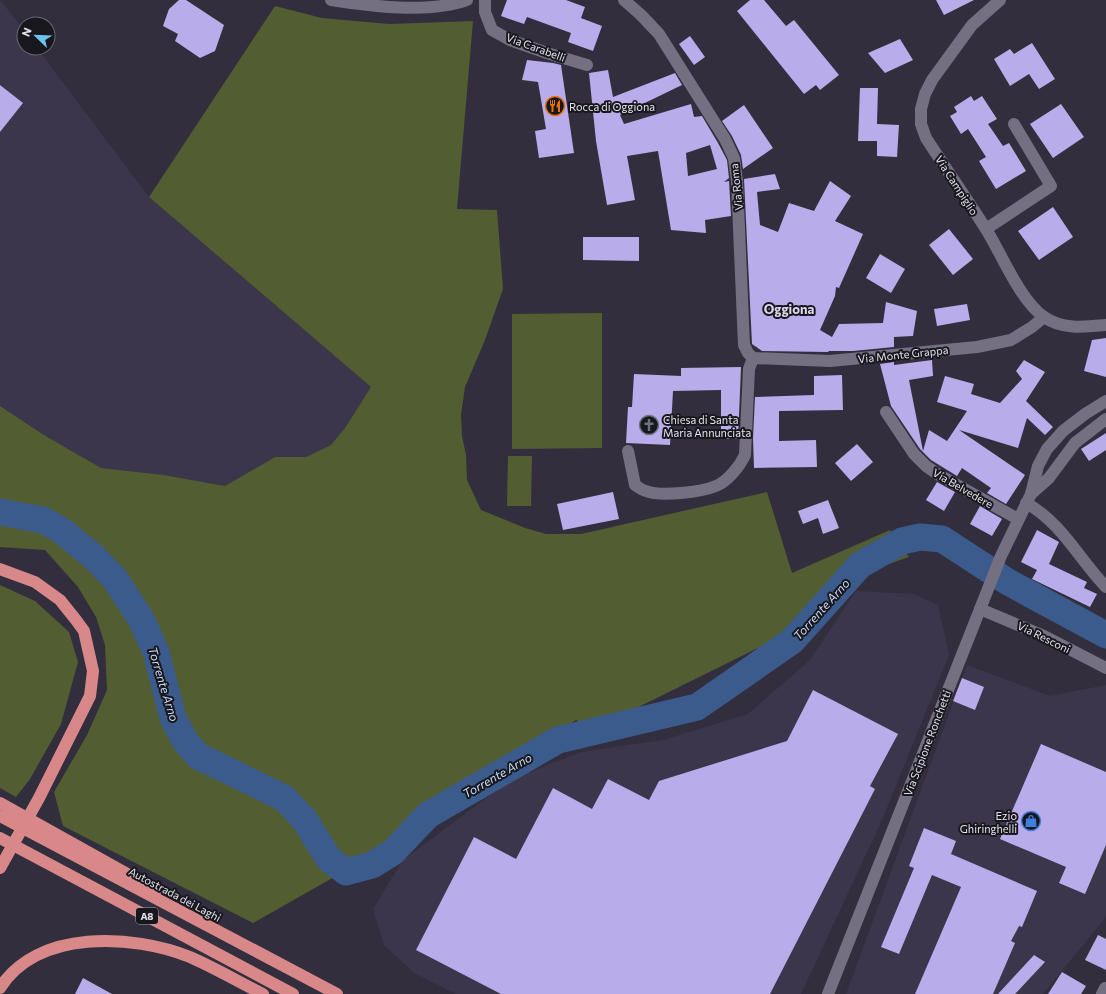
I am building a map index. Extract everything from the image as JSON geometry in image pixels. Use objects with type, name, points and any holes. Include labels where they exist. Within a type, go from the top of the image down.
[{"type":"highway","points":[[0,569],[35,582],[60,600],[84,632],[93,671],[90,696],[39,798],[0,868]]},
{"type":"highway","points":[[0,803],[142,881],[268,958]]},
{"type":"highway","name":"Autostrada dei Laghi","points":[[0,816],[337,994]]},
{"type":"highway","name":"A8","points":[[0,838],[293,994]]},
{"type":"highway","points":[[0,988],[4,980],[18,966],[37,955],[58,946],[84,941],[107,941],[160,948],[189,957],[263,994]]},
{"type":"street","points":[[331,0],[421,7],[459,3],[467,0]]},
{"type":"street","name":"Via Carabelli","points":[[485,0],[485,12],[492,30],[510,40],[587,65]]},
{"type":"street","name":"Via Roma","points":[[624,0],[659,34],[725,139],[734,158],[738,181],[744,345],[748,353],[753,358]]},
{"type":"street","name":"Via Campiglio","points":[[1000,0],[962,36],[932,80],[925,94],[921,108],[921,124],[926,138],[986,229],[1025,297],[1044,317],[1056,323],[1070,327],[1106,325]]},
{"type":"street","points":[[986,229],[1051,186],[1014,124]]},
{"type":"street","name":"Via Monte Grappa","points":[[753,358],[830,361],[977,347],[1011,340],[1032,327],[1044,317]]},
{"type":"street","points":[[628,451],[635,484],[645,491],[663,494],[686,492],[717,486],[740,466],[746,455],[749,369],[753,358]]},
{"type":"street","name":"Via Scipione Ronchetti","points":[[828,994],[1001,556],[1028,499],[1038,466],[1047,449],[1063,431],[1085,414],[1106,401]]},
{"type":"street","name":"Via Belvedere","points":[[886,412],[914,454],[926,466],[939,475],[1018,519]]},
{"type":"street","name":"Via Scipione Ronchetti","points":[[1028,499],[1049,478],[1075,443],[1106,419]]},
{"type":"street","points":[[1028,499],[1050,520],[1106,587]]},
{"type":"street","name":"Via Resconi","points":[[980,609],[1044,636],[1106,668]]},
{"type":"shaded area","points":[[0,0],[16,20],[16,56],[43,56],[149,197],[371,387],[345,428],[331,445],[306,457],[275,457],[225,486],[164,475],[101,468],[44,435],[0,406]]},
{"type":"shaded area","points":[[856,591],[914,594],[938,605],[949,655],[882,820],[801,994],[456,994],[414,973],[384,945],[373,909],[403,860],[512,779],[581,752],[663,740],[748,714],[810,660]]},
{"type":"shaded area","points":[[967,665],[1050,696],[1106,685],[1106,917],[1043,994],[846,994]]},
{"type":"green space","points":[[275,6],[322,18],[389,24],[473,21],[457,209],[497,210],[503,289],[485,340],[465,387],[461,415],[462,436],[466,455],[467,480],[481,510],[525,528],[546,534],[581,534],[767,492],[792,573],[890,530],[909,557],[877,568],[841,595],[762,646],[592,730],[576,720],[408,828],[373,855],[253,923],[63,826],[54,792],[87,735],[107,690],[105,645],[96,617],[78,587],[45,550],[0,547],[0,406],[44,435],[101,468],[164,475],[225,486],[275,457],[306,457],[331,445],[345,428],[371,387],[149,197]]},
{"type":"green space","points":[[602,313],[602,448],[512,449],[512,314]]},
{"type":"green space","points":[[508,456],[532,456],[531,506],[507,506]]},
{"type":"green space","points":[[0,585],[35,601],[69,632],[78,662],[61,724],[30,779],[16,797],[0,788]]},
{"type":"building","points":[[179,0],[186,0],[224,25],[215,51],[200,58],[175,41],[178,34],[163,26],[169,9]]},
{"type":"building","points":[[507,0],[566,0],[585,7],[581,18],[602,26],[593,51],[568,42],[571,33],[527,17],[524,24],[501,16]]},
{"type":"building","points":[[750,0],[764,0],[786,26],[794,20],[839,75],[820,90],[816,85],[804,94],[737,11]]},
{"type":"building","points":[[936,0],[974,0],[944,15]]},
{"type":"building","points":[[690,36],[705,57],[694,65],[679,44]]},
{"type":"building","points":[[900,39],[913,60],[885,73],[868,53]]},
{"type":"building","points":[[1032,43],[1055,79],[1039,89],[1029,74],[1010,86],[994,59],[1010,49],[1014,54]]},
{"type":"building","name":"Rocca di Oggiona","points":[[527,60],[561,65],[574,153],[539,158],[535,131],[546,129],[538,82],[522,80]]},
{"type":"building","points":[[608,70],[613,97],[675,73],[682,85],[620,115],[624,124],[691,104],[694,117],[702,116],[727,160],[729,178],[724,182],[729,181],[731,216],[705,220],[706,233],[671,230],[658,151],[627,156],[635,200],[607,205],[596,141],[589,73]],"holes":[[[710,145],[717,169],[688,176],[686,153]]]},
{"type":"building","points":[[0,85],[23,103],[0,132]]},
{"type":"building","points":[[860,88],[878,88],[877,124],[899,125],[897,157],[877,156],[877,141],[858,141]]},
{"type":"building","points":[[971,96],[974,101],[982,96],[997,119],[988,124],[1003,146],[1009,143],[1026,171],[996,189],[979,161],[986,157],[968,129],[961,134],[950,116],[957,112],[954,107]]},
{"type":"building","points":[[1061,104],[1084,137],[1053,158],[1030,124]]},
{"type":"building","points":[[744,105],[773,148],[743,169],[741,155],[732,136],[722,121]]},
{"type":"building","points":[[775,174],[780,189],[757,192],[760,225],[778,232],[789,203],[814,211],[830,181],[851,196],[835,221],[863,234],[839,288],[836,287],[835,296],[820,330],[832,337],[839,324],[883,323],[886,302],[917,311],[913,336],[894,337],[894,347],[853,351],[762,351],[752,344],[744,179]]},
{"type":"building","points":[[1053,207],[1073,237],[1039,260],[1018,231]]},
{"type":"building","points":[[949,229],[973,259],[953,275],[929,245]]},
{"type":"building","points":[[583,237],[639,237],[639,261],[583,260]]},
{"type":"building","points":[[880,254],[905,269],[891,293],[866,278]]},
{"type":"building","points":[[967,304],[970,320],[937,326],[934,309]]},
{"type":"building","points":[[1106,338],[1106,377],[1084,371],[1092,340]]},
{"type":"building","points":[[932,360],[933,376],[909,380],[923,451],[929,430],[947,441],[967,411],[937,402],[945,376],[974,384],[971,394],[1000,403],[1022,379],[1016,371],[1024,360],[1045,372],[1026,401],[1053,427],[1045,435],[1027,418],[1018,448],[959,430],[1025,475],[1006,504],[987,493],[991,488],[962,468],[957,476],[931,460],[920,449],[891,406],[880,364],[894,362],[894,365]]},
{"type":"building","points":[[741,367],[738,439],[721,439],[721,390],[673,391],[670,445],[626,443],[628,407],[632,407],[634,374],[681,376],[681,368]]},
{"type":"building","points":[[842,375],[843,410],[779,411],[779,441],[816,440],[817,467],[754,468],[753,438],[755,397],[814,395],[814,376]]},
{"type":"building","points":[[1106,433],[1106,450],[1089,461],[1081,449]]},
{"type":"building","points":[[857,444],[873,462],[851,481],[835,463]]},
{"type":"building","points":[[937,482],[955,492],[944,511],[926,500]]},
{"type":"building","points":[[613,492],[619,519],[563,530],[557,504]]},
{"type":"building","points":[[828,500],[839,528],[823,534],[818,518],[803,524],[798,511]]},
{"type":"building","points":[[980,506],[1002,519],[992,536],[970,524]]},
{"type":"building","points":[[1037,530],[1059,542],[1049,564],[1087,582],[1084,588],[1097,594],[1090,607],[1032,579],[1037,570],[1021,562]]},
{"type":"building","points":[[962,678],[984,687],[975,710],[953,701]]},
{"type":"building","points":[[813,690],[898,734],[870,786],[875,789],[770,994],[501,994],[416,950],[474,837],[516,859],[553,788],[592,809],[608,779],[649,800],[659,781],[787,741]]},
{"type":"building","points":[[1041,744],[1106,772],[1106,845],[1085,894],[1059,883],[1066,867],[1000,839]]},
{"type":"building","points":[[924,828],[956,841],[951,854],[1037,891],[1022,927],[1019,926],[1011,941],[1015,943],[993,994],[915,994],[961,887],[932,875],[899,954],[881,947],[914,868],[909,866]]},
{"type":"building","points":[[1098,935],[1106,939],[1106,970],[1085,960]]},
{"type":"building","points":[[1034,955],[1045,962],[1015,994],[998,994]]},
{"type":"building","points":[[1062,972],[1086,986],[1081,994],[1048,994]]},
{"type":"building","points":[[83,978],[112,994],[75,994]]},
{"type":"waterway","name":"Torrente Arno","points":[[0,512],[43,520],[61,530],[94,557],[115,579],[141,619],[156,652],[173,718],[185,741],[198,756],[284,798],[304,819],[329,859],[346,872],[372,865],[393,852],[428,815],[558,740],[697,707],[792,641],[860,565],[902,541],[920,537],[942,539],[1008,582],[1106,635]]},
{"type":"place","name":"Rocca di Oggiona","points":[[555,106]]},
{"type":"place","name":"Chiesa di Santa Maria Annunciata","points":[[649,425]]},
{"type":"place","name":"Ezio Ghiringhelli","points":[[1031,821]]},
{"type":"district","name":"Oggiona","points":[[789,309]]}]
